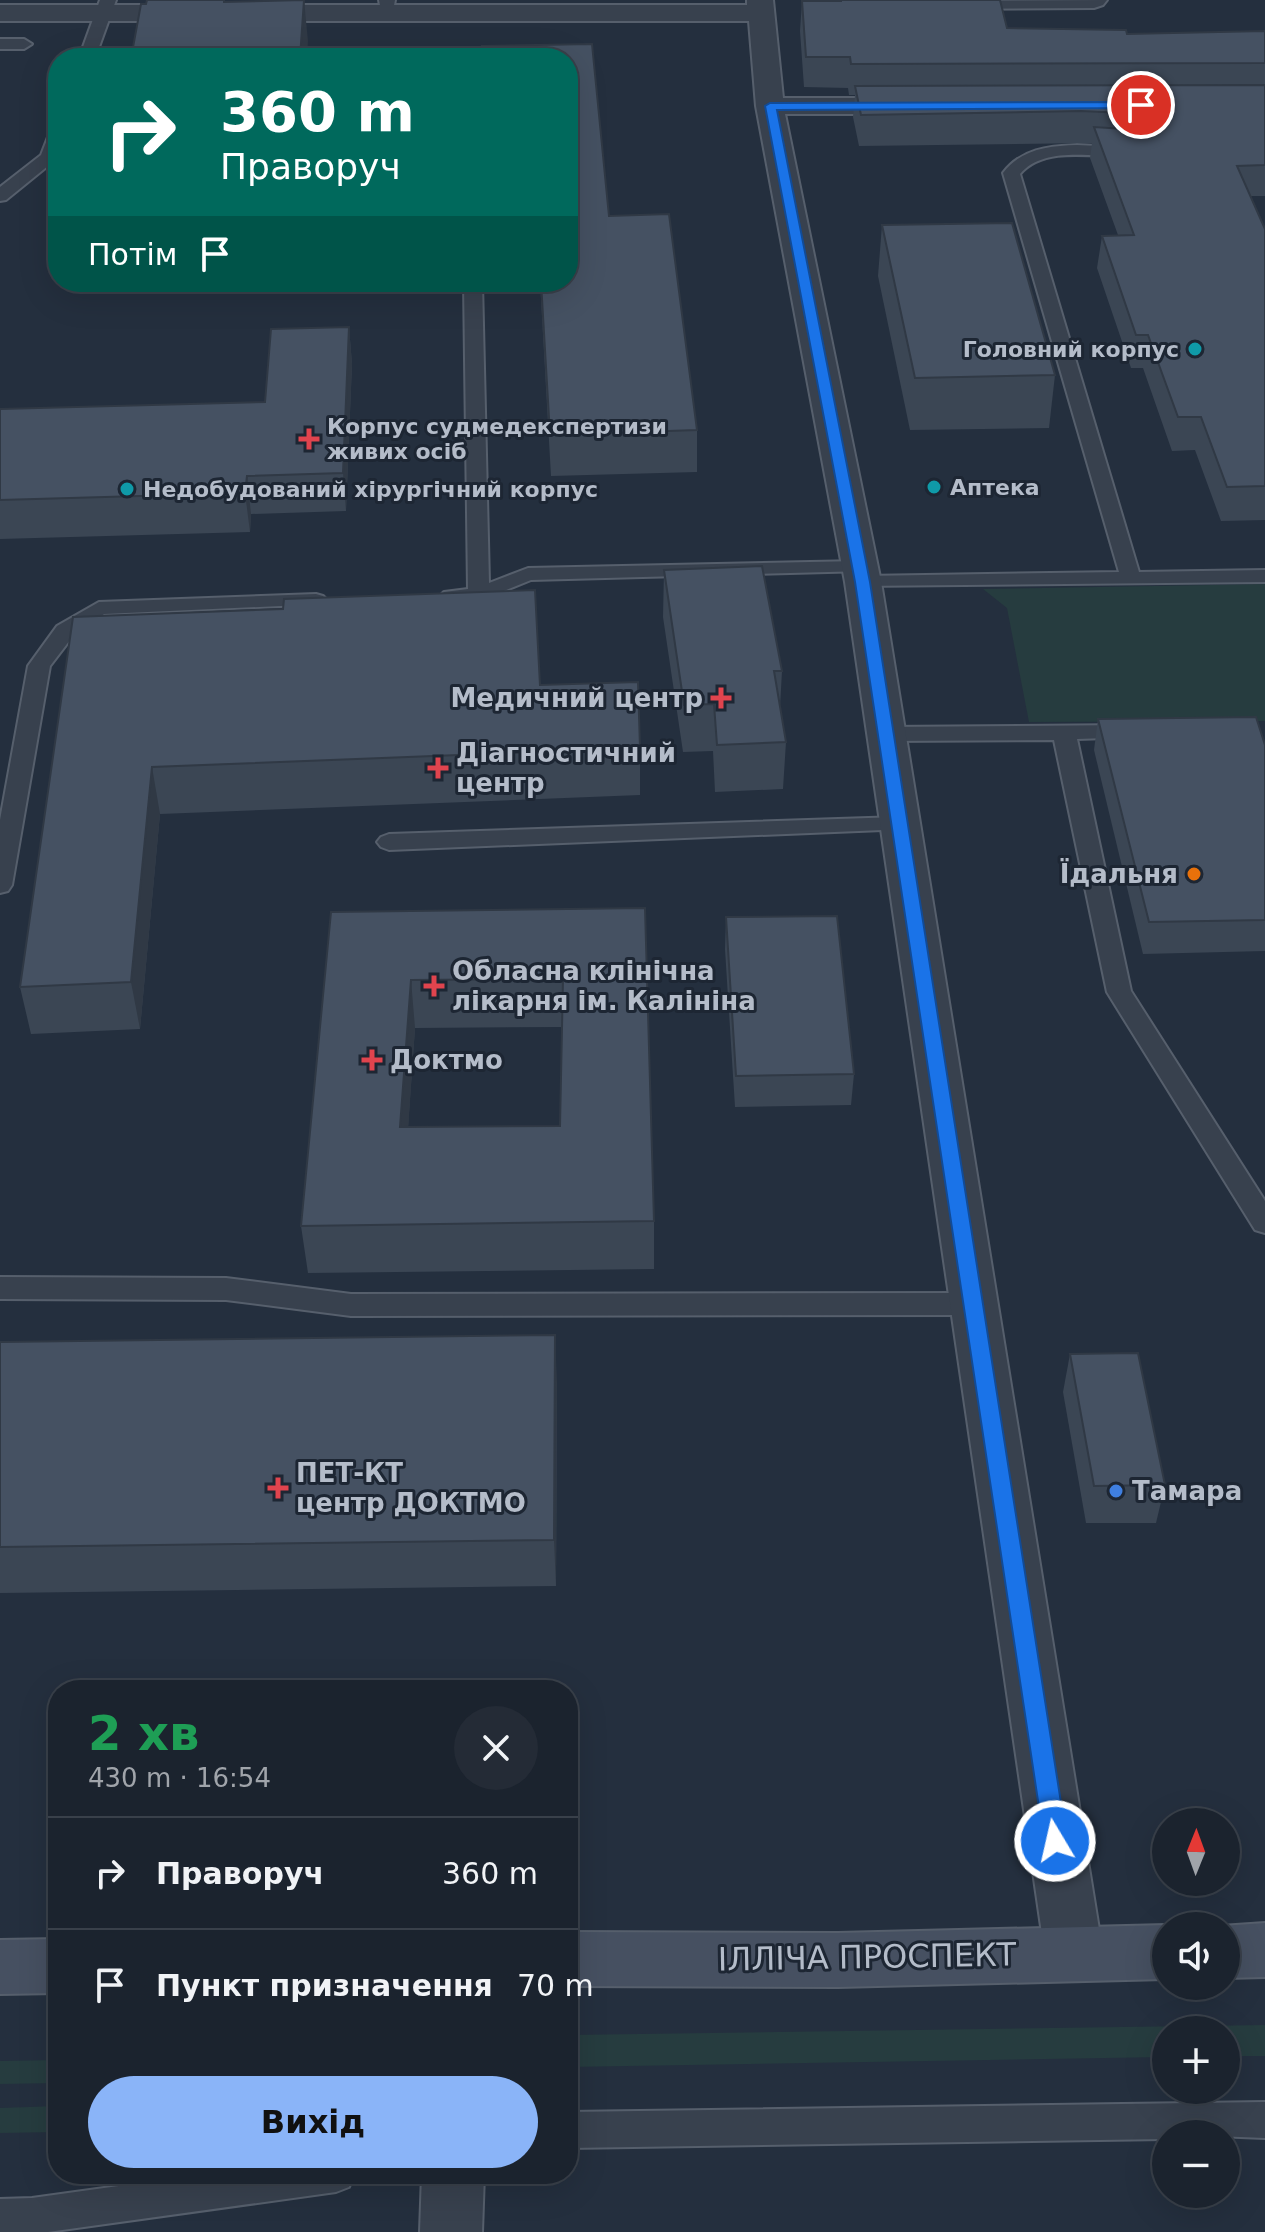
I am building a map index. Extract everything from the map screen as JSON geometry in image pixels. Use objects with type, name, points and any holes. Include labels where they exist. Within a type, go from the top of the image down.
[{"type":"main road","points":[[1240,1951],[1265,1950]]},
{"type":"main road","name":"ІЛЛІЧА ПРОСПЕКТ","points":[[578,1959],[838,1960],[1152,1952]]},
{"type":"main road","points":[[0,1967],[48,1966]]},
{"type":"street","points":[[921,1],[1094,0]]},
{"type":"street","points":[[0,13],[106,6],[765,5],[770,106],[861,575],[1074,1954]]},
{"type":"street","points":[[770,106],[946,106]]},
{"type":"street","points":[[451,2232],[453,2184]]},
{"type":"lane","points":[[91,48],[106,6]]},
{"type":"lane","points":[[0,44],[24,44]]},
{"type":"lane","points":[[1121,152],[1046,153],[1027,158],[1016,165],[1011,173],[1131,579]]},
{"type":"lane","points":[[0,196],[48,157]]},
{"type":"lane","points":[[473,292],[479,595]]},
{"type":"lane","points":[[431,597],[479,595],[528,574],[1131,579],[1265,576]]},
{"type":"lane","points":[[0,885],[39,666],[65,631],[99,608],[336,600]]},
{"type":"lane","points":[[885,734],[1157,732]]},
{"type":"lane","points":[[1064,733],[1119,992],[1265,1223]]},
{"type":"lane","points":[[389,842],[899,824]]},
{"type":"lane","points":[[0,1288],[226,1289],[351,1305],[972,1304]]},
{"type":"lane","points":[[578,2130],[1265,2120]]},
{"type":"lane","points":[[0,2217],[32,2216],[264,2184]]},
{"type":"green space","points":[[1265,584],[1265,721],[1029,722],[1007,608],[983,589]]},
{"type":"green space","points":[[1240,2025],[1265,2025],[1265,2056],[1240,2056]]},
{"type":"green space","points":[[1152,2027],[1152,2057],[578,2067],[578,2035]]},
{"type":"green space","points":[[48,2060],[48,2083],[0,2084],[0,2061]]},
{"type":"green space","points":[[48,2106],[48,2132],[0,2133],[0,2108]]},
{"type":"building","points":[[147,0],[304,0],[301,48],[133,48],[141,4],[146,4]]},
{"type":"building","points":[[1000,0],[1007,28],[1126,30],[1127,34],[1265,31],[1265,63],[851,64],[850,57],[806,57],[802,1]]},
{"type":"building","points":[[592,44],[609,216],[669,214],[697,430],[550,435],[542,292],[578,292],[578,48],[482,46]]},
{"type":"building","points":[[1265,85],[1265,165],[1237,166],[1265,229],[1265,486],[1227,487],[1201,417],[1178,417],[1148,335],[1136,335],[1102,236],[1134,235],[1094,127],[1125,129],[1135,123],[1135,118],[1125,113],[1081,111],[861,115],[855,86]]},
{"type":"building","points":[[1012,223],[1055,375],[915,378],[882,225]]},
{"type":"building","points":[[349,327],[343,473],[247,476],[245,493],[0,500],[0,409],[265,402],[271,329]]},
{"type":"building","points":[[762,566],[782,671],[774,671],[786,742],[717,745],[714,704],[684,705],[664,570]]},
{"type":"building","points":[[535,590],[540,685],[638,682],[640,748],[152,767],[131,982],[20,987],[73,617],[283,609],[284,599]]},
{"type":"building","name":"Їдальня","points":[[1256,717],[1265,745],[1265,920],[1149,922],[1098,719]]},
{"type":"building","points":[[645,908],[654,1221],[301,1226],[331,912]],"holes":[[[563,979],[560,1126],[400,1127],[411,980]]]},
{"type":"building","points":[[837,916],[854,1074],[736,1076],[726,917]]},
{"type":"building","name":"ПЕТ-КТ центр ДОКТМО","points":[[555,1335],[554,1540],[0,1547],[0,1342]]},
{"type":"building","points":[[1138,1353],[1165,1485],[1094,1486],[1070,1354]]},
{"type":"place","name":"Головний корпус","points":[[1195,349]]},
{"type":"place","name":"Корпус судмедекспертизи живих осіб","points":[[309,439]]},
{"type":"place","name":"Аптека","points":[[934,487]]},
{"type":"place","name":"Недобудований хірургічний корпус","points":[[127,489]]},
{"type":"place","name":"Медичний центр","points":[[721,698]]},
{"type":"place","name":"Діагностичний центр","points":[[438,768]]},
{"type":"place","name":"Їдальня","points":[[1194,874]]},
{"type":"place","name":"Обласна клінічна лікарня ім. Калініна","points":[[434,986]]},
{"type":"place","name":"Доктмо","points":[[372,1060]]},
{"type":"place","name":"ПЕТ-КТ центр ДОКТМО","points":[[278,1488]]},
{"type":"place","name":"Тамара","points":[[1116,1491]]},
{"type":"route","points":[[1055,1841],[863,582],[770,106],[1141,105]]}]
